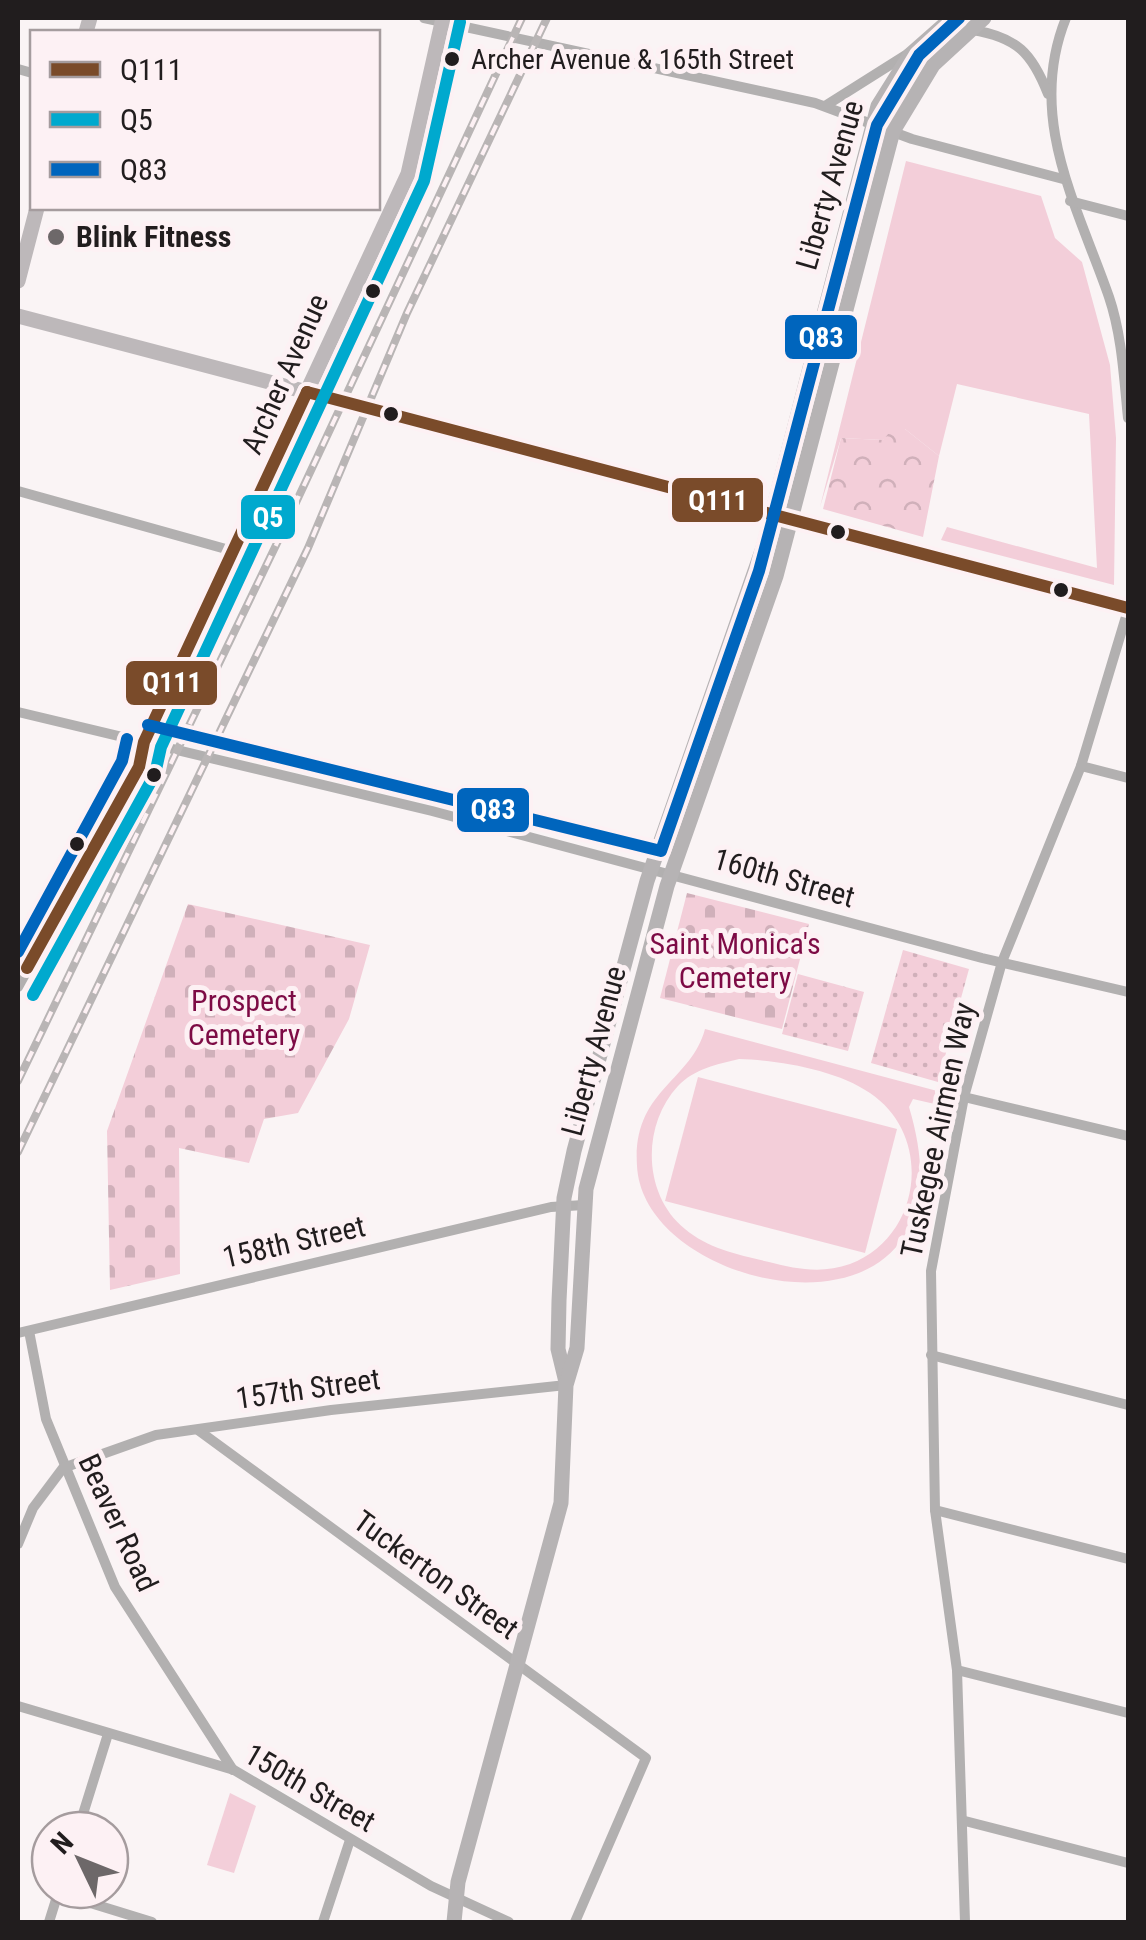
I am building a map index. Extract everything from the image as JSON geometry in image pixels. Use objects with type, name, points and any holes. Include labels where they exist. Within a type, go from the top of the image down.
[{"type":"main road","name":"Liberty Avenue","points":[[566,1386],[558,1350],[564,1205],[651,868],[772,514],[873,123],[889,85],[916,49],[952,18]]},
{"type":"main road","name":"Archer Avenue","points":[[18,950],[125,765],[144,742],[408,174],[443,20]]},
{"type":"main road","name":"Liberty Avenue","points":[[454,1922],[456,1898],[561,1503],[566,1386],[577,1348],[584,1206],[672,872],[792,520],[894,131],[927,74],[978,24]]},
{"type":"main road","points":[[18,279],[37,210]]},
{"type":"main road","points":[[18,316],[1128,609]]},
{"type":"street","points":[[424,18],[825,106],[894,131],[1063,179]]},
{"type":"street","points":[[1066,18],[1053,55],[1052,102],[1063,179],[1110,300],[1128,418]]},
{"type":"street","points":[[978,24],[1025,48],[1037,65],[1052,102]]},
{"type":"street","name":"Liberty Avenue","points":[[825,106],[916,49]]},
{"type":"street","points":[[1070,201],[1128,216]]},
{"type":"street","points":[[18,491],[233,551]]},
{"type":"street","name":"Tuskegee Airmen Way","points":[[965,1922],[957,1670],[934,1510],[931,1271],[964,1097],[1002,962],[1081,766],[1128,609]]},
{"type":"street","name":"160th Street","points":[[18,712],[672,872],[1002,962],[1128,992]]},
{"type":"street","name":"Archer Avenue","points":[[18,987],[22,965],[139,767],[144,742]]},
{"type":"street","points":[[1081,766],[1128,778]]},
{"type":"street","points":[[964,1097],[1128,1136]]},
{"type":"street","name":"158th Street","points":[[23,1332],[564,1205],[584,1206]]},
{"type":"street","name":"Beaver Road","points":[[23,1332],[36,1388],[63,1468],[114,1586],[234,1770]]},
{"type":"street","points":[[931,1355],[1128,1405]]},
{"type":"street","name":"157th Street","points":[[63,1468],[156,1434],[350,1408],[566,1386]]},
{"type":"street","name":"Tuckerton Street","points":[[198,1430],[646,1758],[575,1922]]},
{"type":"street","points":[[18,1544],[33,1508],[63,1468]]},
{"type":"street","points":[[934,1510],[1128,1559]]},
{"type":"street","points":[[957,1670],[1128,1713]]},
{"type":"street","name":"150th Street","points":[[18,1706],[234,1770],[350,1840],[456,1898],[510,1922]]},
{"type":"street","points":[[84,1810],[108,1734]]},
{"type":"street","points":[[964,1821],[1128,1863]]},
{"type":"street","points":[[324,1922],[350,1840]]},
{"type":"street","points":[[114,1910],[152,1922]]},
{"type":"green space","points":[[906,161],[1041,196],[1055,238],[1082,262],[1110,365],[1116,438],[1114,585],[941,540],[947,527],[1097,568],[1089,414],[957,384],[939,456],[905,429],[883,440],[841,438],[820,507]]},
{"type":"green space","points":[[894,427],[905,429],[939,456],[923,537],[823,509],[841,438],[883,440]]},
{"type":"green space","name":"Saint Monica's Cemetery","points":[[687,893],[809,924],[782,1029],[660,998]]},
{"type":"green space","name":"Prospect Cemetery","points":[[188,904],[370,945],[349,1019],[298,1113],[264,1119],[249,1163],[179,1148],[180,1274],[110,1290],[107,1131]]},
{"type":"green space","points":[[903,950],[969,969],[938,1082],[871,1063]]},
{"type":"green space","points":[[798,974],[864,992],[848,1051],[782,1034]]},
{"type":"green space","points":[[705,1029],[941,1092],[939,1105],[913,1099],[909,1107],[920,1188],[900,1243],[859,1273],[804,1282],[746,1273],[693,1249],[654,1212],[637,1166],[638,1140],[653,1103],[698,1047]],"holes":[[[739,1059],[807,1068],[857,1085],[890,1112],[904,1134],[911,1159],[905,1209],[892,1232],[874,1251],[850,1264],[829,1269],[799,1268],[747,1257],[704,1242],[671,1215],[661,1198],[652,1160],[653,1140],[666,1102],[684,1080],[699,1071]]]},
{"type":"green space","points":[[698,1077],[897,1129],[865,1253],[665,1201]]},
{"type":"green space","points":[[230,1793],[256,1806],[234,1873],[207,1865]]},
{"type":"railway","points":[[18,1081],[278,541],[522,18]]},
{"type":"railway","points":[[18,1152],[308,548],[407,313],[547,18]]},
{"type":"transit line","name":"Q83","points":[[148,725],[661,851],[759,571],[877,125],[919,55],[959,18]]},
{"type":"transit line","name":"Q5","points":[[33,995],[155,774],[161,747],[424,181],[460,22]]},
{"type":"transit line","name":"Q111","points":[[307,392],[1128,608]]},
{"type":"transit line","name":"Q111","points":[[27,968],[139,767],[144,742],[307,392]]},
{"type":"transit line","name":"Q83","points":[[18,952],[122,761],[127,739]]},
{"type":"place","name":"Archer Avenue & 165th Street","points":[[452,59]]},
{"type":"place","name":"Blink Fitness","points":[[56,237]]}]
